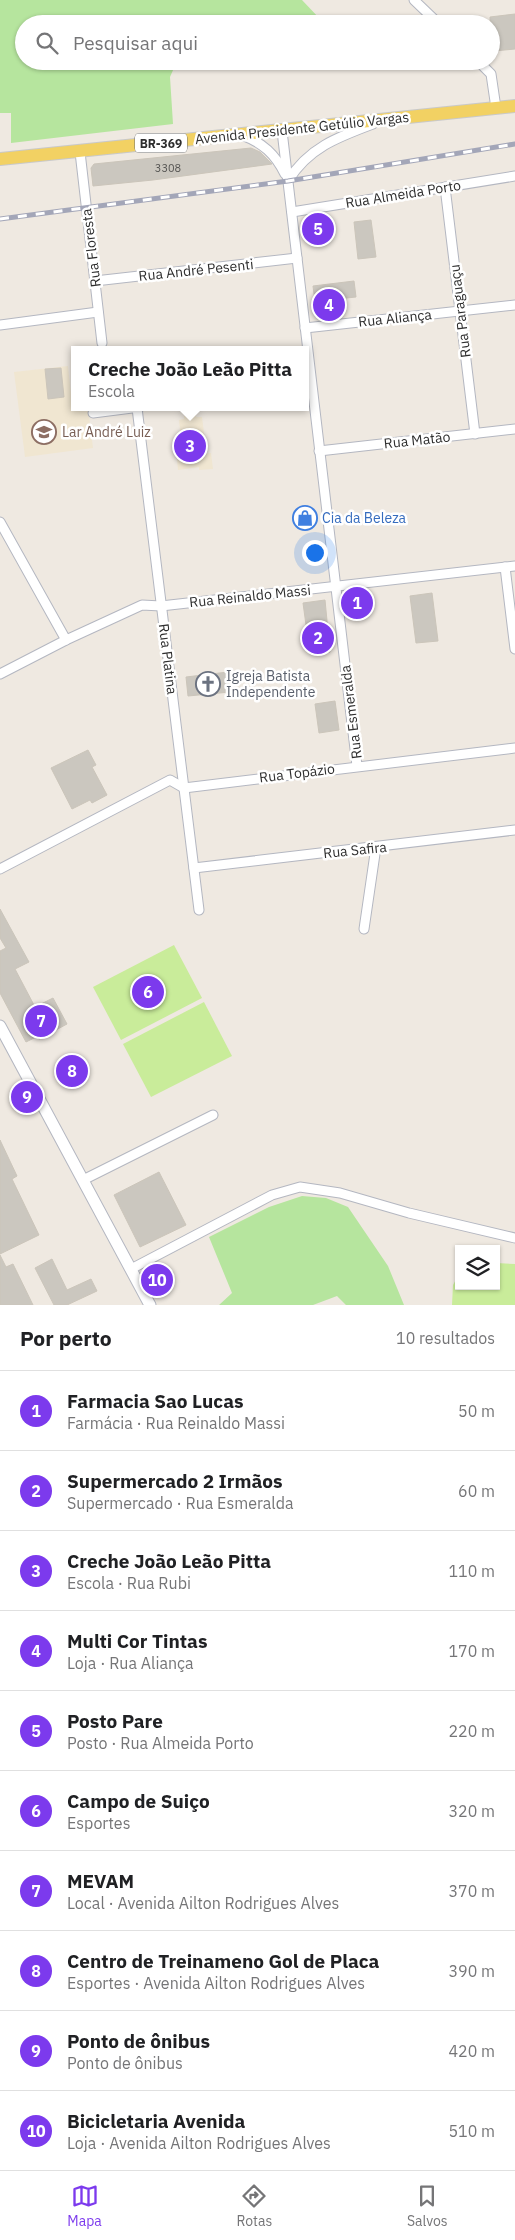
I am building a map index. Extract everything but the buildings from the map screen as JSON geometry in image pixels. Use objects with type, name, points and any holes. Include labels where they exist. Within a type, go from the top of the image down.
[{"type":"main road","name":"Avenida Presidente Getúlio Vargas","points":[[0,159],[515,106]]},
{"type":"main road","points":[[0,1026],[150,1305]]},
{"type":"street","points":[[414,0],[430,15]]},
{"type":"street","points":[[487,70],[491,74],[496,108]]},
{"type":"street","points":[[288,181],[297,166],[324,145],[385,120]]},
{"type":"street","name":"Rua Esmeralda","points":[[282,131],[306,346]]},
{"type":"street","name":"Rua Esmeralda","points":[[242,135],[260,142],[278,160],[288,181]]},
{"type":"street","name":"Rua Floresta","points":[[80,152],[102,344]]},
{"type":"street","name":"Rua Almeida Porto","points":[[292,212],[515,176]]},
{"type":"street","name":"Rua Paraguaçu","points":[[445,187],[475,434]]},
{"type":"street","name":"Rua André Pesenti","points":[[94,281],[297,258]]},
{"type":"street","name":"Rua Aliança","points":[[305,328],[515,305]]},
{"type":"street","points":[[0,325],[98,312]]},
{"type":"street","name":"Rua Esmeralda","points":[[309,392],[319,451],[357,766]]},
{"type":"street","points":[[93,413],[108,411]]},
{"type":"street","name":"Rua Platina","points":[[139,411],[161,606],[199,910]]},
{"type":"street","name":"Rua Matão","points":[[319,451],[515,430]]},
{"type":"street","points":[[0,522],[66,640]]},
{"type":"street","name":"Rua Reinaldo Massi","points":[[0,674],[66,640],[142,605],[161,606],[515,566]]},
{"type":"street","points":[[504,567],[515,649]]},
{"type":"street","name":"Rua Topázio","points":[[184,788],[515,748]]},
{"type":"street","points":[[0,869],[182,774]]},
{"type":"street","points":[[170,780],[184,788]]},
{"type":"street","name":"Rua Safira","points":[[194,868],[515,830]]},
{"type":"street","points":[[364,929],[376,847]]},
{"type":"street","points":[[83,1180],[213,1115]]},
{"type":"street","points":[[131,1269],[272,1195],[300,1187],[340,1193],[418,1216],[515,1238]]},
{"type":"shaded area","points":[[68,366],[71,411],[88,411],[93,448],[25,457],[14,372]]},
{"type":"shaded area","points":[[196,414],[196,417],[202,417],[205,441],[197,442],[199,454],[211,453],[213,469],[199,470],[199,467],[178,470],[176,450],[182,449],[179,420],[184,419],[184,416]]},
{"type":"green space","points":[[0,0],[302,0],[316,15],[15,15],[15,70],[173,70],[170,77],[173,124],[11,143],[11,113],[0,113]]},
{"type":"green space","points":[[174,945],[202,998],[121,1040],[93,987]]},
{"type":"green space","points":[[204,1002],[232,1056],[151,1097],[123,1044]]},
{"type":"green space","points":[[302,1196],[326,1198],[348,1207],[388,1266],[404,1305],[346,1305],[337,1296],[313,1305],[219,1305],[232,1293],[209,1237],[269,1207]]},
{"type":"green space","points":[[500,1263],[515,1264],[515,1305],[452,1305],[453,1285],[455,1281],[455,1290],[500,1290]]},
{"type":"railway","points":[[0,219],[288,181],[515,144]]},
{"type":"place","name":"Posto Pare","points":[[318,229]]},
{"type":"place","name":"Multi Cor Tintas","points":[[329,305]]},
{"type":"place","name":"Lar André Luiz","points":[[44,432]]},
{"type":"place","name":"Creche João Leão Pitta","points":[[190,446]]},
{"type":"place","name":"Cia da Beleza","points":[[305,518]]},
{"type":"place","name":"Farmacia Sao Lucas","points":[[357,603]]},
{"type":"place","name":"Supermercado 2 Irmãos","points":[[318,638]]},
{"type":"place","name":"Igreja Batista Independente","points":[[208,684]]},
{"type":"place","name":"Campo de Suiço","points":[[148,992]]},
{"type":"place","name":"MEVAM","points":[[41,1021]]},
{"type":"place","name":"Centro de Treinameno Gol de Placa","points":[[72,1071]]},
{"type":"place","name":"Ponto de ônibus","points":[[27,1097]]},
{"type":"place","name":"Bicicletaria Avenida","points":[[157,1280]]}]
